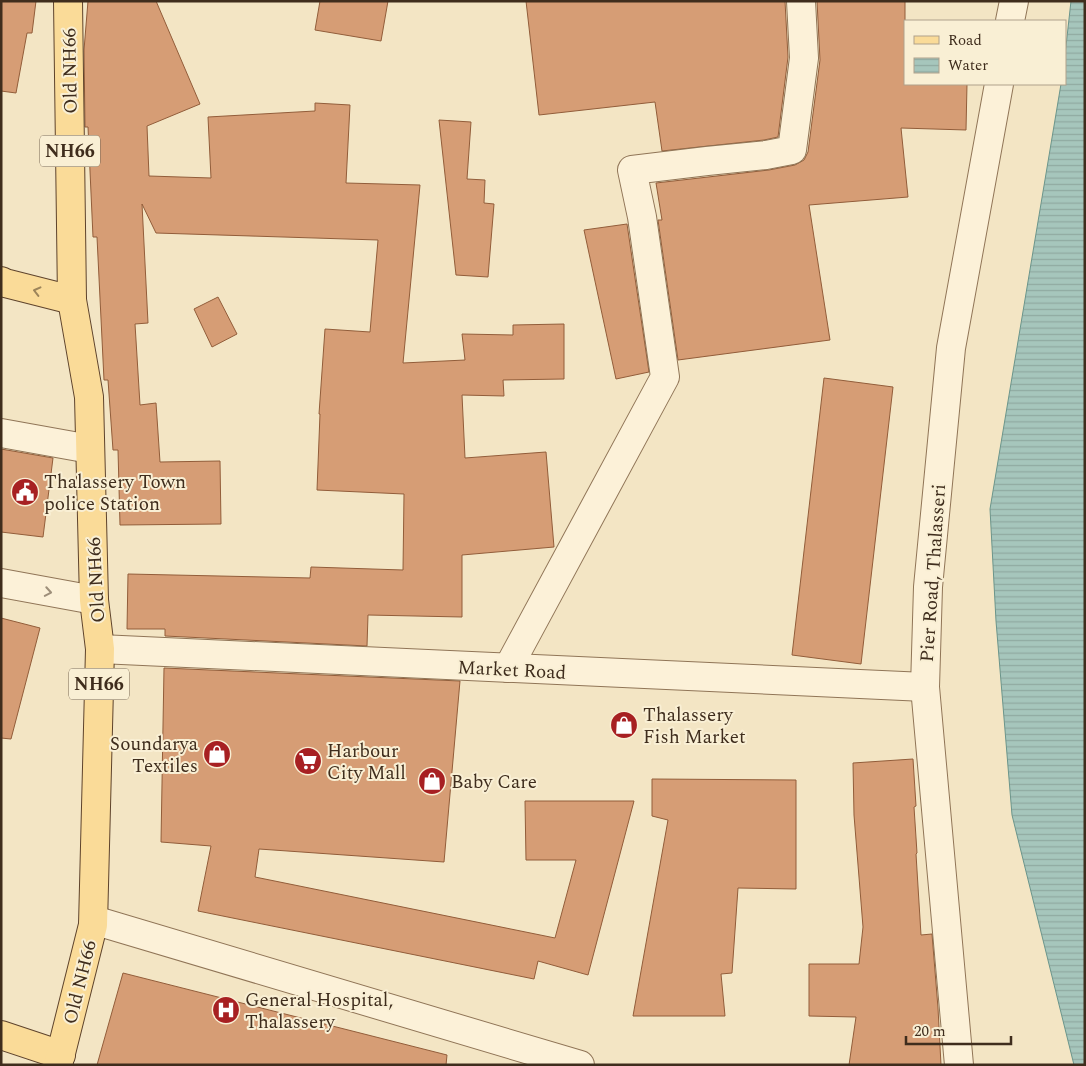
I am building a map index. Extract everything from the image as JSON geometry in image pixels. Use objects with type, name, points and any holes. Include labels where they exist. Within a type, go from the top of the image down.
[{"type":"main road","name":"Old NH66","points":[[59,1060],[93,925],[100,649],[94,600],[88,397],[72,300],[68,1]]},
{"type":"main road","points":[[3,286],[72,300]]},
{"type":"main road","points":[[1,1035],[59,1060]]},
{"type":"street","points":[[508,668],[665,377],[642,217],[632,170],[766,156],[792,150],[804,58],[801,1]]},
{"type":"street","points":[[1010,20],[1014,1]]},
{"type":"street","name":"Pier Road, Thalasseri","points":[[959,1065],[925,687],[928,587],[951,348],[999,85]]},
{"type":"street","points":[[1,433],[90,449]]},
{"type":"street","points":[[1,583],[94,600]]},
{"type":"street","name":"Market Road","points":[[100,649],[925,687]]},
{"type":"street","points":[[93,925],[100,922],[580,1065]]},
{"type":"water","points":[[1071,1],[1085,1],[1085,1065],[1074,1065],[1012,815],[996,621],[990,509],[1061,85],[1066,85],[1066,46]]},
{"type":"building","points":[[1,1],[36,1],[32,33],[27,33],[16,93],[1,91]]},
{"type":"building","points":[[88,1],[156,1],[200,104],[147,126],[149,176],[211,178],[208,117],[315,111],[315,103],[350,105],[346,183],[420,185],[403,363],[465,360],[462,334],[513,335],[513,325],[564,324],[564,379],[503,380],[504,396],[462,395],[465,458],[546,452],[554,547],[462,555],[462,617],[368,615],[367,646],[165,636],[165,629],[127,629],[128,574],[310,578],[311,567],[403,570],[404,494],[317,490],[319,414],[325,329],[370,332],[378,240],[156,233],[142,204],[148,323],[135,324],[140,405],[156,403],[160,462],[220,461],[221,524],[120,525],[118,450],[113,450],[108,380],[104,380],[97,237],[93,237],[88,127],[85,127],[84,50]]},
{"type":"building","points":[[320,1],[388,1],[381,41],[315,30]]},
{"type":"building","points":[[526,1],[785,1],[788,57],[778,137],[662,151],[655,102],[539,115]]},
{"type":"building","points":[[817,1],[905,1],[904,85],[967,85],[966,130],[901,128],[908,197],[809,205],[830,340],[678,360],[658,220],[662,220],[656,183],[769,170],[795,165],[804,160],[808,152],[820,60]]},
{"type":"building","points":[[439,120],[471,122],[467,179],[485,180],[484,203],[494,204],[488,277],[456,275]]},
{"type":"building","points":[[627,224],[649,372],[616,379],[584,230]]},
{"type":"building","points":[[218,297],[237,334],[212,347],[194,309]]},
{"type":"building","points":[[824,378],[893,387],[861,664],[792,655]]},
{"type":"building","name":"Thalassery Town police Station","points":[[1,449],[53,458],[43,537],[1,532]]},
{"type":"building","points":[[1,618],[40,628],[11,739],[1,738]]},
{"type":"building","name":"Harbour City Mall","points":[[164,668],[460,681],[444,862],[259,849],[255,877],[555,938],[576,860],[526,860],[525,801],[634,801],[588,975],[538,961],[534,979],[198,911],[211,846],[161,842]]},
{"type":"building","points":[[913,759],[921,935],[932,934],[941,1065],[849,1065],[856,1017],[809,1016],[809,964],[859,964],[863,927],[854,815],[853,763]]},
{"type":"building","points":[[652,779],[796,780],[796,889],[738,888],[732,973],[721,974],[725,1016],[633,1016],[668,820],[652,816]]},
{"type":"building","name":"General Hospital, Thalassery","points":[[123,973],[447,1055],[446,1065],[97,1065]]},
{"type":"place","name":"Thalassery Town police Station","points":[[25,492]]},
{"type":"place","name":"Thalassery Fish Market","points":[[624,725]]},
{"type":"place","name":"Soundarya Textiles","points":[[217,754]]},
{"type":"place","name":"Harbour City Mall","points":[[308,761]]},
{"type":"place","name":"Baby Care","points":[[432,781]]},
{"type":"place","name":"General Hospital, Thalassery","points":[[226,1010]]}]
